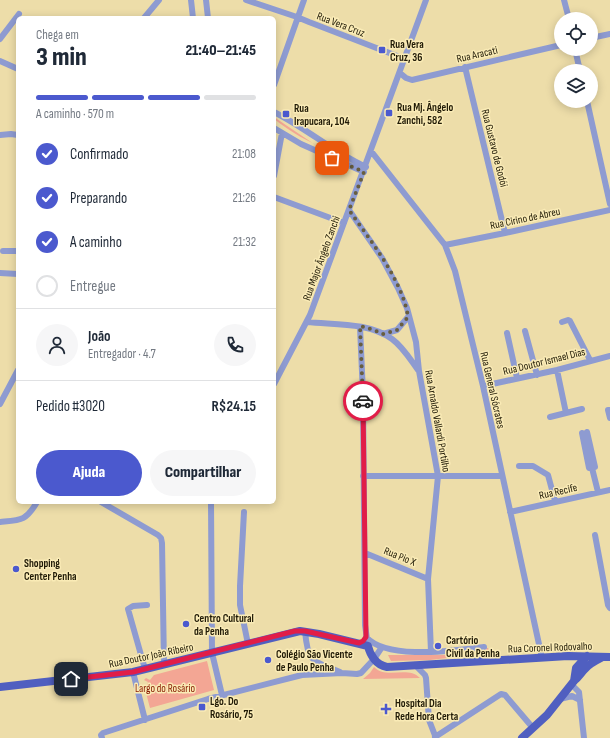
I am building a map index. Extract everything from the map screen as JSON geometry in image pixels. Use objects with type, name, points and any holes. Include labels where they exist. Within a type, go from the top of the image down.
[{"type":"main road","name":"Rua Doutor João Ribeiro","points":[[0,687],[133,672],[295,631],[305,631]]},
{"type":"main road","points":[[305,631],[359,643],[367,641],[374,659]]},
{"type":"main road","name":"Rua Coronel Rodovalho","points":[[374,659],[379,664],[387,667],[542,658],[587,656],[607,657]]},
{"type":"main road","points":[[572,682],[576,668],[587,656]]},
{"type":"main road","points":[[522,738],[547,715],[572,682],[579,677],[589,665],[607,657]]},
{"type":"street","points":[[146,16],[159,0]]},
{"type":"street","points":[[191,0],[193,16]]},
{"type":"street","points":[[206,0],[208,16]]},
{"type":"street","name":"Rua Vera Cruz","points":[[246,0],[297,17],[405,59]]},
{"type":"street","points":[[276,78],[304,0]]},
{"type":"street","name":"Rua Major Ângelo Zanchi","points":[[276,380],[307,322],[365,169],[426,0]]},
{"type":"street","points":[[564,0],[567,12]]},
{"type":"street","points":[[0,39],[16,18]]},
{"type":"street","points":[[598,37],[610,34]]},
{"type":"street","name":"Rua Aracati","points":[[400,73],[406,78],[412,80],[554,47]]},
{"type":"street","points":[[0,62],[16,68]]},
{"type":"street","name":"Rua Gustavo de Godói","points":[[465,67],[505,233]]},
{"type":"street","points":[[589,108],[610,204]]},
{"type":"street","points":[[276,113],[293,122],[365,169]]},
{"type":"street","points":[[276,129],[302,144],[365,169]]},
{"type":"street","points":[[276,165],[282,133]]},
{"type":"street","points":[[0,135],[16,135]]},
{"type":"street","name":"Rua General Sócrates","points":[[371,151],[444,245],[455,272],[483,386],[542,658]]},
{"type":"street","points":[[276,198],[344,223]]},
{"type":"street","name":"Rua Arnaldo Vallardi Portilho","points":[[349,210],[382,258],[398,288],[407,308],[408,317],[416,342],[419,371],[438,476],[428,579],[431,652]]},
{"type":"street","name":"Rua Cirino de Abreu","points":[[444,245],[610,210]]},
{"type":"street","points":[[3,251],[16,251]]},
{"type":"street","points":[[0,273],[16,274]]},
{"type":"street","points":[[383,334],[397,330],[408,317]]},
{"type":"street","points":[[562,322],[568,320],[570,321],[590,360]]},
{"type":"street","points":[[307,322],[360,326],[374,330],[392,339],[404,350],[419,371]]},
{"type":"street","points":[[360,326],[363,401],[363,476],[367,641],[382,647],[411,652],[431,652],[484,647]]},
{"type":"street","points":[[525,331],[537,375]]},
{"type":"street","points":[[507,332],[517,378]]},
{"type":"street","name":"Rua Doutor Ismael Dias","points":[[483,386],[537,375],[610,356]]},
{"type":"street","points":[[557,370],[566,413]]},
{"type":"street","points":[[0,404],[16,374]]},
{"type":"street","points":[[550,417],[582,410]]},
{"type":"street","points":[[610,410],[608,410],[610,418]]},
{"type":"street","points":[[584,433],[589,468],[592,468],[598,492]]},
{"type":"street","points":[[520,466],[533,466],[548,475],[555,502]]},
{"type":"street","points":[[363,476],[502,476]]},
{"type":"street","name":"Rua Recife","points":[[510,512],[610,490]]},
{"type":"street","points":[[0,522],[23,519],[28,515],[36,504]]},
{"type":"street","points":[[104,504],[161,538],[164,665]]},
{"type":"street","points":[[209,504],[212,653],[222,695]]},
{"type":"street","points":[[244,512],[240,598],[248,644]]},
{"type":"street","points":[[595,535],[608,605],[610,608]]},
{"type":"street","name":"Rua Pio X","points":[[365,553],[428,579]]},
{"type":"street","points":[[145,669],[128,609],[132,606],[147,605]]},
{"type":"street","points":[[305,631],[307,648],[311,658],[342,673]]},
{"type":"street","points":[[102,736],[103,733],[222,695],[302,675],[361,673],[374,659],[382,647]]},
{"type":"street","points":[[415,666],[426,678],[429,720],[436,738],[501,694],[505,695],[533,728]]},
{"type":"street","points":[[133,672],[145,720]]},
{"type":"street","points":[[572,682],[579,692],[584,738]]},
{"type":"street","points":[[560,699],[572,696],[580,700]]},
{"type":"green space","points":[[276,118],[313,143],[300,136],[276,120]]},
{"type":"green space","points":[[488,648],[490,653],[430,660],[391,661],[388,655],[451,655]]},
{"type":"green space","name":"Largo do Rosário","points":[[207,661],[214,690],[150,708],[145,689],[148,682],[144,680],[146,678],[150,680],[154,675]]},
{"type":"green space","points":[[374,667],[379,671],[415,674],[420,678],[363,679]]},
{"type":"way so far","points":[[332,158],[364,172],[349,210],[382,258],[407,308],[408,317],[397,330],[383,334],[360,326],[363,401]]},
{"type":"place","name":"Rua Vera Cruz, 36","points":[[382,50]]},
{"type":"place","name":"Rua Mj. Ângelo Zanchi, 582","points":[[389,113]]},
{"type":"place","name":"Rua Irapucara, 104","points":[[286,114]]},
{"type":"place","name":"Shopping Center Penha","points":[[16,569]]},
{"type":"place","name":"Centro Cultural da Penha","points":[[186,624]]},
{"type":"place","name":"Cartório Civil da Penha","points":[[438,646]]},
{"type":"place","name":"Colégio São Vicente de Paulo Penha","points":[[268,660]]},
{"type":"place","name":"Lgo. Do Rosário, 75","points":[[202,707]]},
{"type":"place","name":"Hospital Dia Rede Hora Certa","points":[[386,709]]},
{"type":"route","points":[[71,679],[133,672],[295,631],[305,631],[359,643],[363,641],[366,637],[366,598],[363,401]]}]
